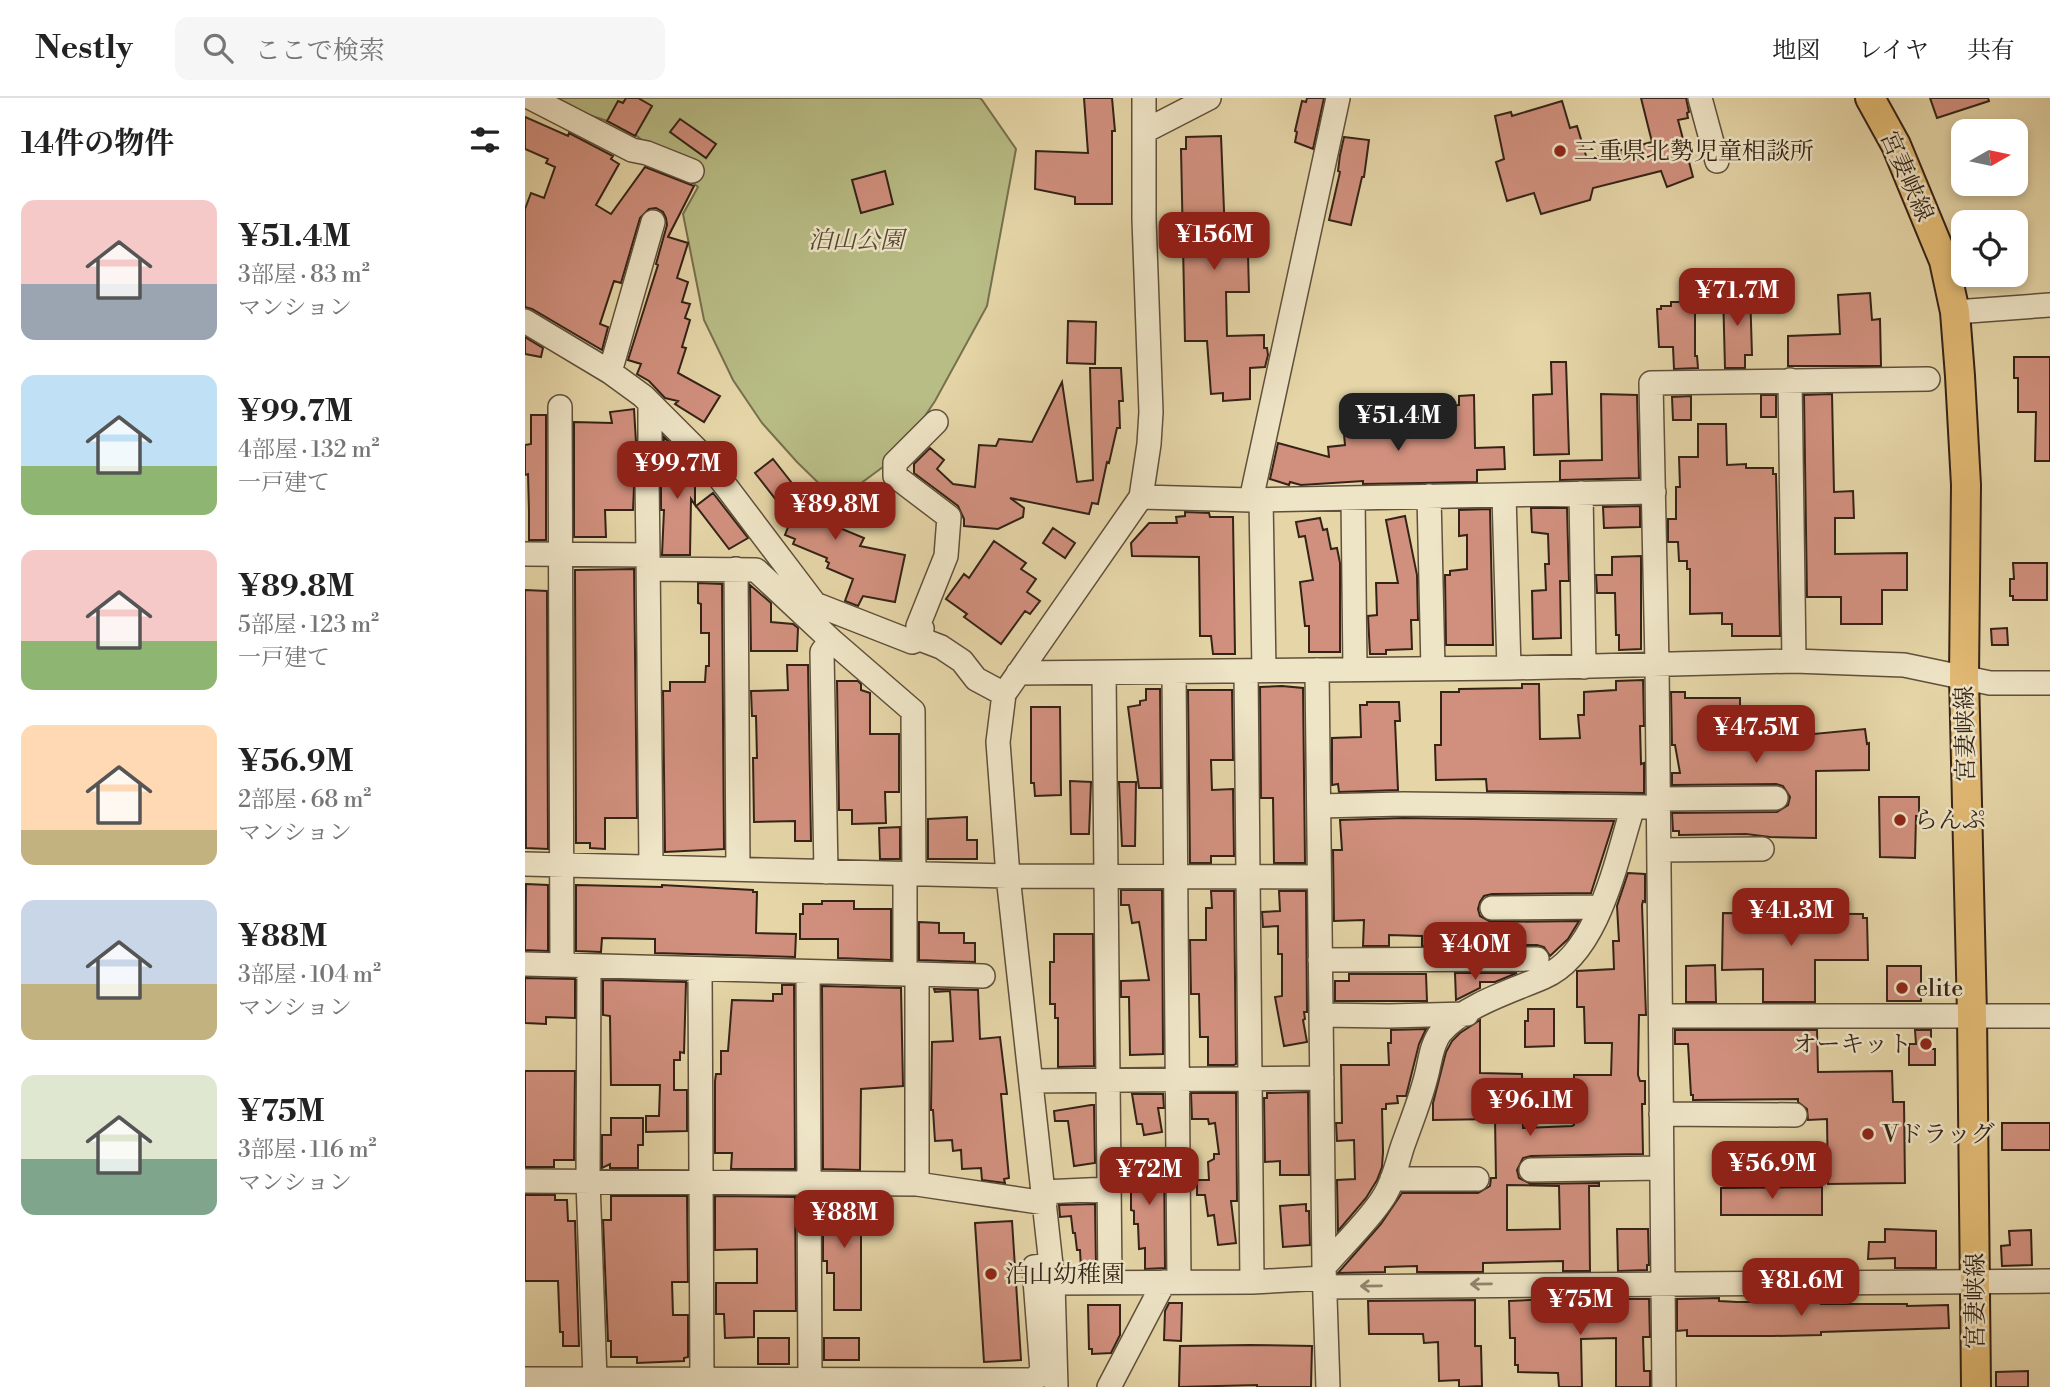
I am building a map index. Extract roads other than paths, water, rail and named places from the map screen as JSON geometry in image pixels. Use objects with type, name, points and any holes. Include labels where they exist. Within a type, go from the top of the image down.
[{"type":"main road","name":"宮妻峡線","points":[[1870,98],[1896,145],[1944,261],[1955,312],[1966,485],[1963,677],[1972,1015],[1976,1387]]},
{"type":"street","points":[[531,98],[632,150],[647,153],[692,171]]},
{"type":"street","points":[[1056,1387],[1052,1274],[1008,876],[998,743],[1004,694],[1141,497],[1151,412],[1144,219],[1145,98]]},
{"type":"street","points":[[1145,131],[1209,98]]},
{"type":"street","points":[[1252,1282],[1249,877],[1255,671],[1256,500],[1338,98]]},
{"type":"street","points":[[1700,98],[1717,161]]},
{"type":"street","points":[[610,372],[653,222]]},
{"type":"street","points":[[1955,312],[2050,305]]},
{"type":"street","points":[[525,321],[610,372],[643,396],[703,456],[815,604],[912,642],[920,639],[941,647],[963,661],[976,679],[1004,694]]},
{"type":"street","points":[[1664,1387],[1657,1283],[1662,1016],[1659,850],[1651,805],[1657,664],[1651,383],[1928,379]]},
{"type":"street","points":[[1790,380],[1794,662]]},
{"type":"street","points":[[650,405],[647,478],[651,867]]},
{"type":"street","points":[[560,407],[562,965]]},
{"type":"street","points":[[920,639],[922,629],[918,626],[946,556],[949,517],[895,476],[895,463],[936,422]]},
{"type":"street","points":[[1141,497],[1256,500],[1654,492]]},
{"type":"street","points":[[1581,493],[1584,667]]},
{"type":"street","points":[[1504,495],[1509,668]]},
{"type":"street","points":[[1429,496],[1433,669]]},
{"type":"street","points":[[1353,498],[1355,669]]},
{"type":"street","points":[[525,554],[756,570],[912,711],[909,874],[917,1184]]},
{"type":"street","points":[[736,569],[738,869]]},
{"type":"street","points":[[825,872],[822,652],[831,640]]},
{"type":"street","points":[[1018,673],[1794,662],[1904,666],[1990,683],[2050,683]]},
{"type":"street","points":[[1317,670],[1324,1277],[1328,1387]]},
{"type":"street","points":[[1109,1387],[1172,1282],[1179,1079],[1174,672]]},
{"type":"street","points":[[1104,673],[1110,1282]]},
{"type":"street","points":[[1319,806],[1651,805],[1776,798]]},
{"type":"street","points":[[1324,1277],[1383,1198],[1392,1179],[1440,1034],[1489,1000],[1562,968],[1589,931],[1651,805]]},
{"type":"street","points":[[1659,850],[1762,849]]},
{"type":"street","points":[[525,864],[1008,876],[1319,877]]},
{"type":"street","points":[[1492,908],[1601,907]]},
{"type":"street","points":[[1320,960],[1537,959]]},
{"type":"street","points":[[525,964],[983,976]]},
{"type":"street","points":[[589,966],[588,1181],[595,1379]]},
{"type":"street","points":[[700,969],[699,1182],[711,1382]]},
{"type":"street","points":[[808,972],[810,1379]]},
{"type":"street","points":[[1321,1015],[1467,1014]]},
{"type":"street","points":[[1662,1016],[2050,1016]]},
{"type":"street","points":[[1032,1081],[1322,1078]]},
{"type":"street","points":[[1661,1114],[1795,1115]]},
{"type":"street","points":[[1531,1170],[1661,1168]]},
{"type":"street","points":[[1392,1179],[1477,1179]]},
{"type":"street","points":[[525,1181],[917,1184],[1044,1197],[1109,1189]]},
{"type":"street","points":[[525,1379],[564,1383],[595,1379],[711,1382],[810,1379],[857,1383],[1034,1380],[1042,1371],[1034,1267],[1052,1274],[1110,1282],[1252,1282],[1324,1277],[1417,1285],[2050,1281]]},
{"type":"place","name":"三重県北勢児童相談所","points":[[1560,151]]},
{"type":"place","name":"らんぷ","points":[[1900,820]]},
{"type":"place","name":"elite","points":[[1902,988]]},
{"type":"place","name":"オーキット","points":[[1926,1044]]},
{"type":"place","name":"Vドラッグ","points":[[1868,1134]]},
{"type":"place","name":"泊山幼稚園","points":[[991,1274]]},
{"type":"park label","name":"泊山公園","points":[[856,240]]}]
